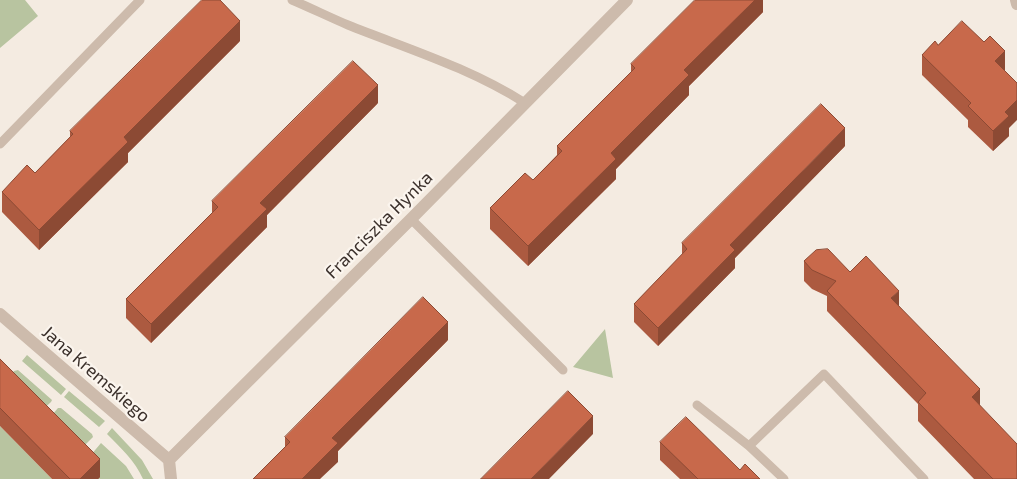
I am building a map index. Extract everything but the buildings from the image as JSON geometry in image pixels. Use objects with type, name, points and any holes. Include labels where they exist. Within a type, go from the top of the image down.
[{"type":"street","name":"Franciszka Hynka","points":[[169,460],[627,0]]},
{"type":"street","name":"Jana Kremskiego","points":[[0,314],[169,460]]},
{"type":"street","points":[[169,460],[171,479]]},
{"type":"lane","points":[[0,144],[140,0]]},
{"type":"lane","points":[[292,0],[496,85],[525,103]]},
{"type":"lane","points":[[411,219],[564,370]]},
{"type":"lane","points":[[749,446],[824,374],[924,479]]},
{"type":"lane","points":[[697,406],[749,446],[784,479]]},
{"type":"green space","points":[[0,0],[25,0],[38,16],[0,48]]},
{"type":"green space","points":[[605,329],[613,378],[573,367]]},
{"type":"green space","points":[[27,355],[66,389],[61,395],[22,361]]},
{"type":"green space","points":[[18,370],[52,400],[38,414],[5,382],[14,371]]},
{"type":"green space","points":[[69,391],[105,421],[99,427],[64,397]]},
{"type":"green space","points":[[58,408],[61,408],[92,434],[93,437],[77,453],[51,416]]},
{"type":"green space","points":[[0,426],[52,479],[0,479]]},
{"type":"green space","points":[[112,428],[142,460],[153,479],[143,479],[132,461],[107,434]]},
{"type":"green space","points":[[101,443],[126,466],[134,479],[98,479],[85,462]]}]
